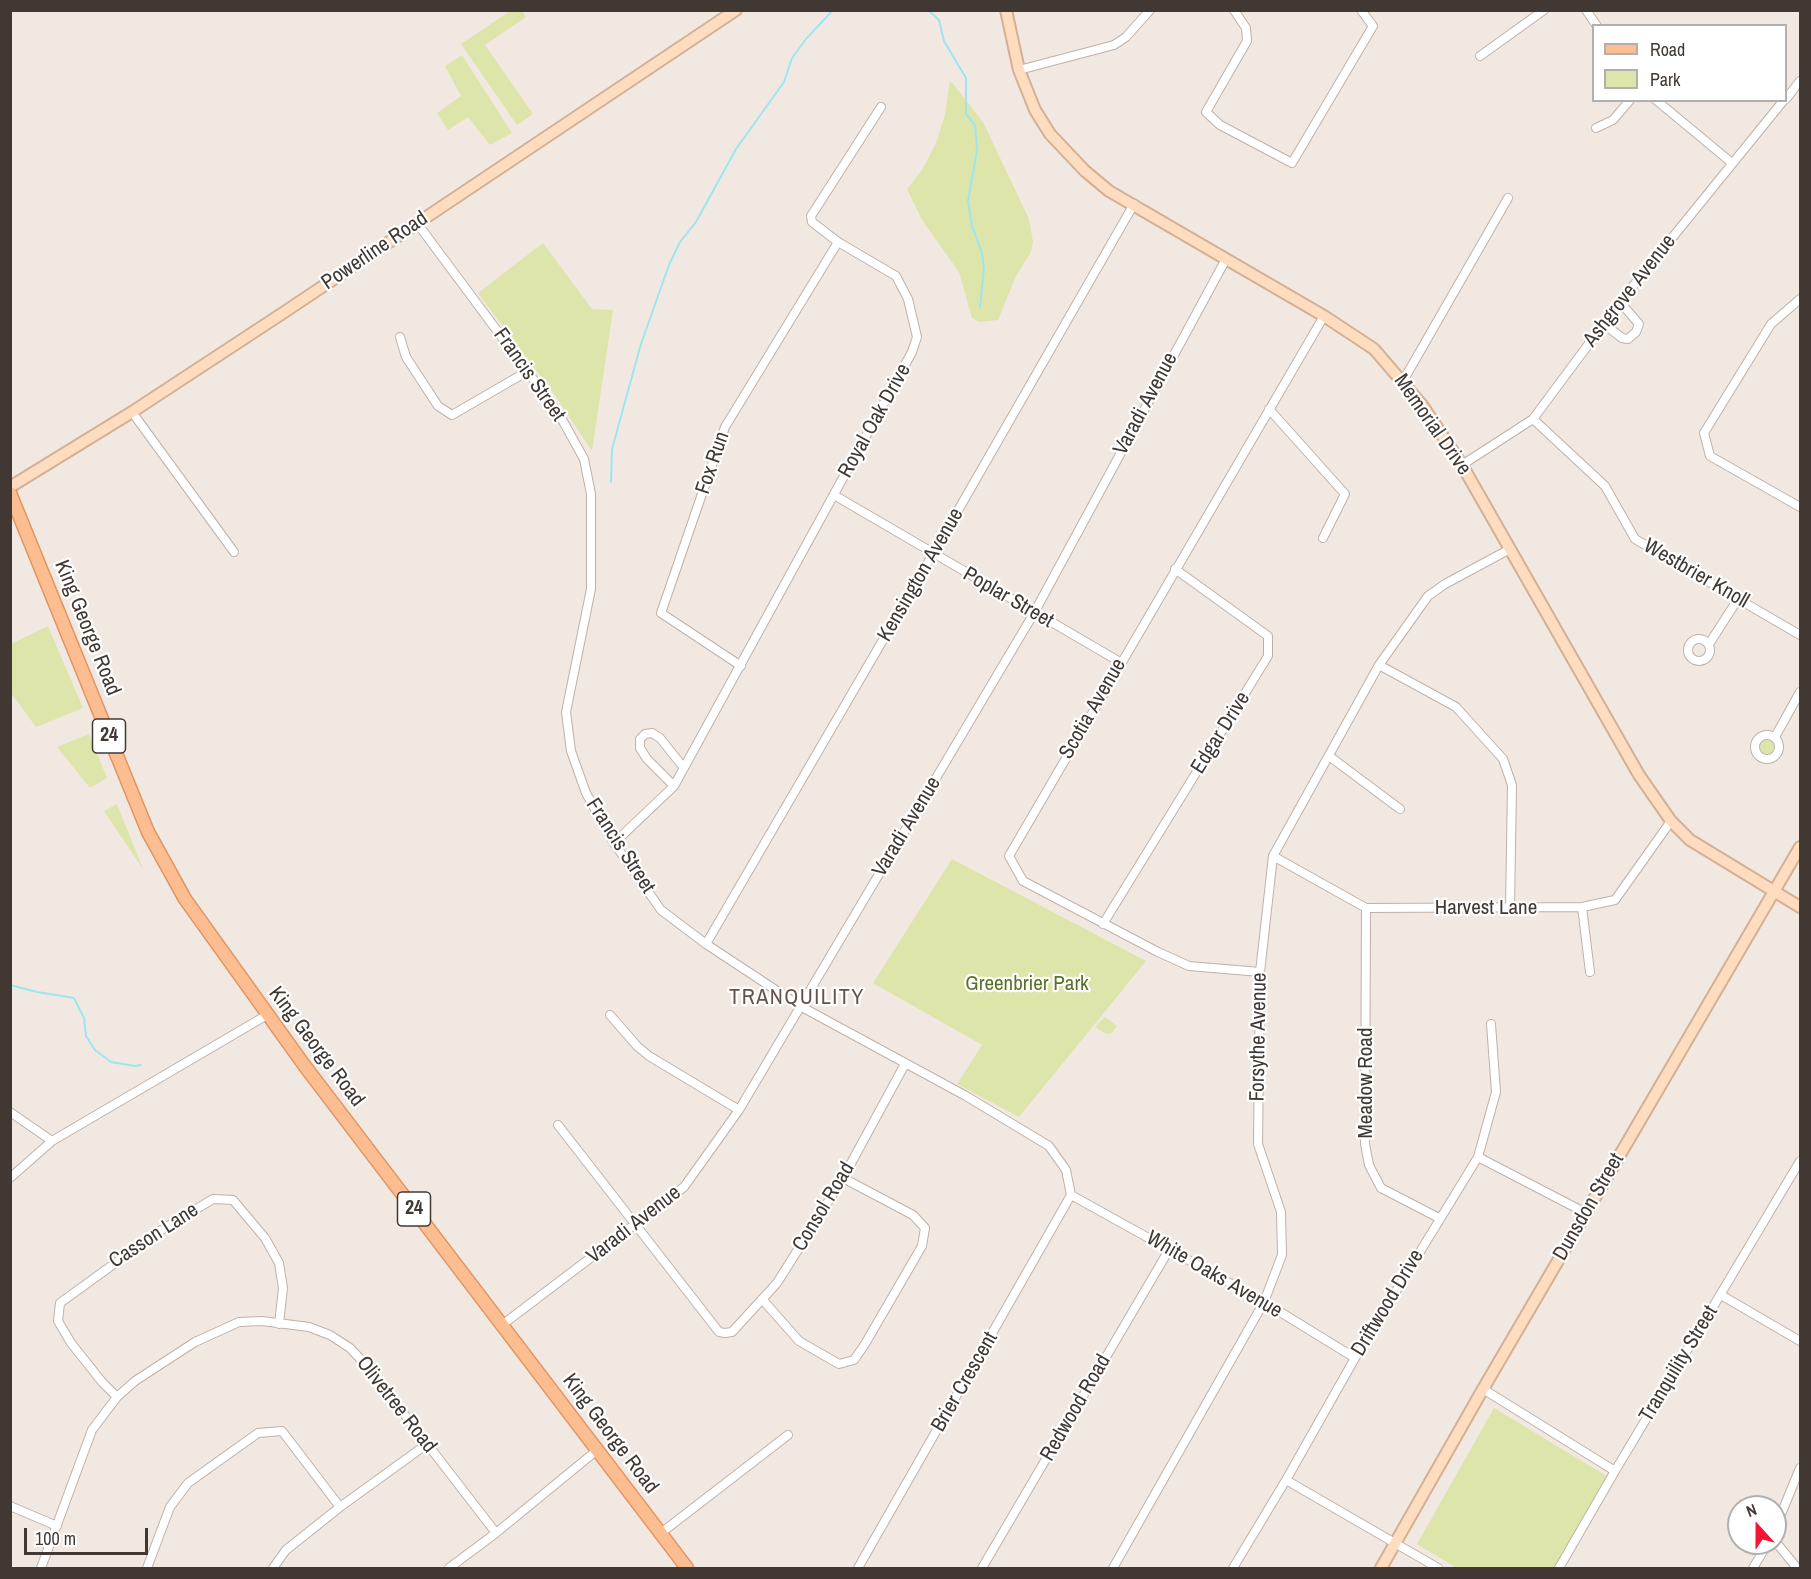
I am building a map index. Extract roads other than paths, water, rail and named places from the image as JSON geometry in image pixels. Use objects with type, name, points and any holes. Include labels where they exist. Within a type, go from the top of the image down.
[{"type":"main road","name":"Powerline Road","points":[[10,487],[132,412],[736,10]]},
{"type":"main road","name":"Memorial Drive","points":[[1006,10],[1019,70],[1035,110],[1050,134],[1085,171],[1109,191],[1324,316],[1374,349],[1403,381],[1462,465],[1639,775],[1671,821],[1690,840],[1800,907]]},
{"type":"main road","name":"King George Road","points":[[10,493],[148,832],[185,899],[267,1015],[687,1569]]},
{"type":"main road","name":"Dunsdon Street","points":[[1381,1569],[1483,1389],[1800,847]]},
{"type":"street","points":[[1019,70],[1114,45],[1126,37],[1150,10]]},
{"type":"street","points":[[1234,10],[1246,28],[1247,41],[1206,112],[1220,125],[1292,163],[1373,26],[1361,10]]},
{"type":"street","points":[[1480,56],[1545,10]]},
{"type":"street","points":[[1586,10],[1596,24]]},
{"type":"street","name":"Ashgrove Avenue","points":[[1787,97],[1800,81]]},
{"type":"street","points":[[1596,128],[1610,123],[1628,102]]},
{"type":"street","points":[[1658,102],[1732,163]]},
{"type":"street","name":"Ashgrove Avenue","points":[[1462,465],[1533,420],[1620,302],[1783,102]]},
{"type":"street","name":"Royal Oak Drive","points":[[614,843],[674,786],[912,352],[917,337],[909,299],[896,276],[838,242],[812,222],[811,216],[881,107]]},
{"type":"street","points":[[1403,381],[1508,198]]},
{"type":"street","name":"Kensington Avenue","points":[[706,944],[1134,204]]},
{"type":"street","name":"Francis Street","points":[[417,223],[559,414],[584,459],[591,494],[591,589],[566,712],[571,751],[586,793],[614,843],[662,910],[706,944],[801,1006],[966,1096],[1049,1146],[1066,1170],[1071,1195]]},
{"type":"street","name":"Fox Run","points":[[741,666],[661,613],[725,427],[838,242]]},
{"type":"street","name":"Varadi Avenue","points":[[502,1325],[684,1187],[739,1110],[1034,613],[1226,259]]},
{"type":"street","points":[[1799,503],[1710,456],[1704,433],[1771,324],[1800,299]]},
{"type":"street","points":[[1604,324],[1622,338],[1628,339],[1636,332],[1639,324],[1620,302]]},
{"type":"street","name":"Scotia Avenue","points":[[1260,972],[1189,966],[1158,952],[1023,881],[1009,856],[1120,662],[1324,316]]},
{"type":"street","points":[[400,337],[406,357],[438,406],[452,415],[528,371]]},
{"type":"street","points":[[1269,409],[1345,494],[1323,538]]},
{"type":"street","points":[[132,412],[234,552]]},
{"type":"street","name":"Westbrier Knoll","points":[[1533,420],[1605,486],[1635,539],[1800,635]]},
{"type":"street","name":"Poplar Street","points":[[834,495],[1120,662]]},
{"type":"street","name":"Forsythe Avenue","points":[[1113,1569],[1264,1302],[1282,1255],[1281,1212],[1258,1144],[1260,972],[1273,856],[1379,665],[1428,596],[1510,549]]},
{"type":"street","name":"Edgar Drive","points":[[1103,924],[1268,656],[1268,636],[1175,569]]},
{"type":"street","points":[[1709,644],[1738,599]]},
{"type":"street","points":[[1379,665],[1456,707],[1503,759],[1512,785],[1510,908]]},
{"type":"street","points":[[1775,737],[1800,692]]},
{"type":"street","points":[[674,786],[647,759],[640,748],[640,739],[645,734],[652,733],[660,738],[684,768]]},
{"type":"street","points":[[1329,756],[1400,809]]},
{"type":"street","name":"Harvest Lane","points":[[1273,856],[1366,908],[1582,908],[1616,900],[1671,821]]},
{"type":"street","name":"Meadow Road","points":[[1366,908],[1365,1144],[1369,1165],[1381,1188],[1439,1218]]},
{"type":"street","points":[[1582,908],[1590,972]]},
{"type":"street","points":[[10,1178],[52,1140],[267,1015]]},
{"type":"street","points":[[610,1015],[637,1046],[649,1056],[739,1110]]},
{"type":"street","name":"Driftwood Drive","points":[[1233,1569],[1355,1358],[1478,1157],[1496,1092],[1491,1023]]},
{"type":"street","name":"Consol Road","points":[[635,1226],[719,1332],[732,1332],[777,1283],[843,1178],[905,1064]]},
{"type":"street","points":[[10,1112],[52,1140]]},
{"type":"street","points":[[558,1125],[635,1226]]},
{"type":"street","points":[[1478,1157],[1586,1213]]},
{"type":"street","name":"Tranquility Street","points":[[1559,1569],[1800,1161]]},
{"type":"street","points":[[762,1299],[798,1341],[839,1364],[854,1360],[865,1344],[922,1246],[925,1228],[913,1215],[843,1178]]},
{"type":"street","name":"White Oaks Avenue","points":[[1071,1195],[1170,1248],[1355,1358]]},
{"type":"street","name":"Brier Crescent","points":[[858,1569],[1071,1195]]},
{"type":"street","name":"Casson Lane","points":[[117,1397],[71,1343],[58,1321],[60,1303],[158,1232],[213,1199],[233,1200],[259,1231],[279,1263],[283,1288],[279,1324]]},
{"type":"street","name":"Redwood Road","points":[[982,1569],[1170,1248]]},
{"type":"street","points":[[1721,1295],[1800,1341]]},
{"type":"street","name":"Olivetree Road","points":[[42,1569],[92,1430],[117,1397],[135,1380],[195,1342],[238,1322],[262,1321],[309,1328],[330,1335],[350,1348],[367,1366],[496,1533]]},
{"type":"street","points":[[1483,1389],[1615,1471]]},
{"type":"street","points":[[147,1569],[171,1508],[188,1484],[258,1433],[282,1431],[340,1507]]},
{"type":"street","points":[[661,1533],[789,1435]]},
{"type":"street","points":[[273,1569],[286,1550],[340,1507],[427,1444]]},
{"type":"street","points":[[448,1569],[596,1451]]},
{"type":"street","points":[[1787,1499],[1800,1468]]},
{"type":"street","points":[[1286,1480],[1438,1569]]},
{"type":"street","points":[[10,1506],[57,1526]]},
{"type":"street","points":[[1753,1569],[1761,1555]]},
{"type":"street","points":[[1786,1555],[1797,1569]]},
{"type":"waterway","points":[[611,482],[612,449],[641,344],[669,265],[680,242],[696,222],[736,149],[784,82],[792,58],[833,10]]},
{"type":"waterway","points":[[928,10],[939,20],[944,41],[966,78],[966,114],[975,125],[977,150],[968,201],[972,226],[982,253],[984,268],[980,307]]},
{"type":"waterway","points":[[10,985],[74,998],[84,1018],[86,1036],[95,1050],[111,1062],[141,1065]]},
{"type":"district","name":"TRANQUILITY","points":[[797,998]]},
{"type":"park label","name":"Greenbrier Park","points":[[1027,984]]}]
